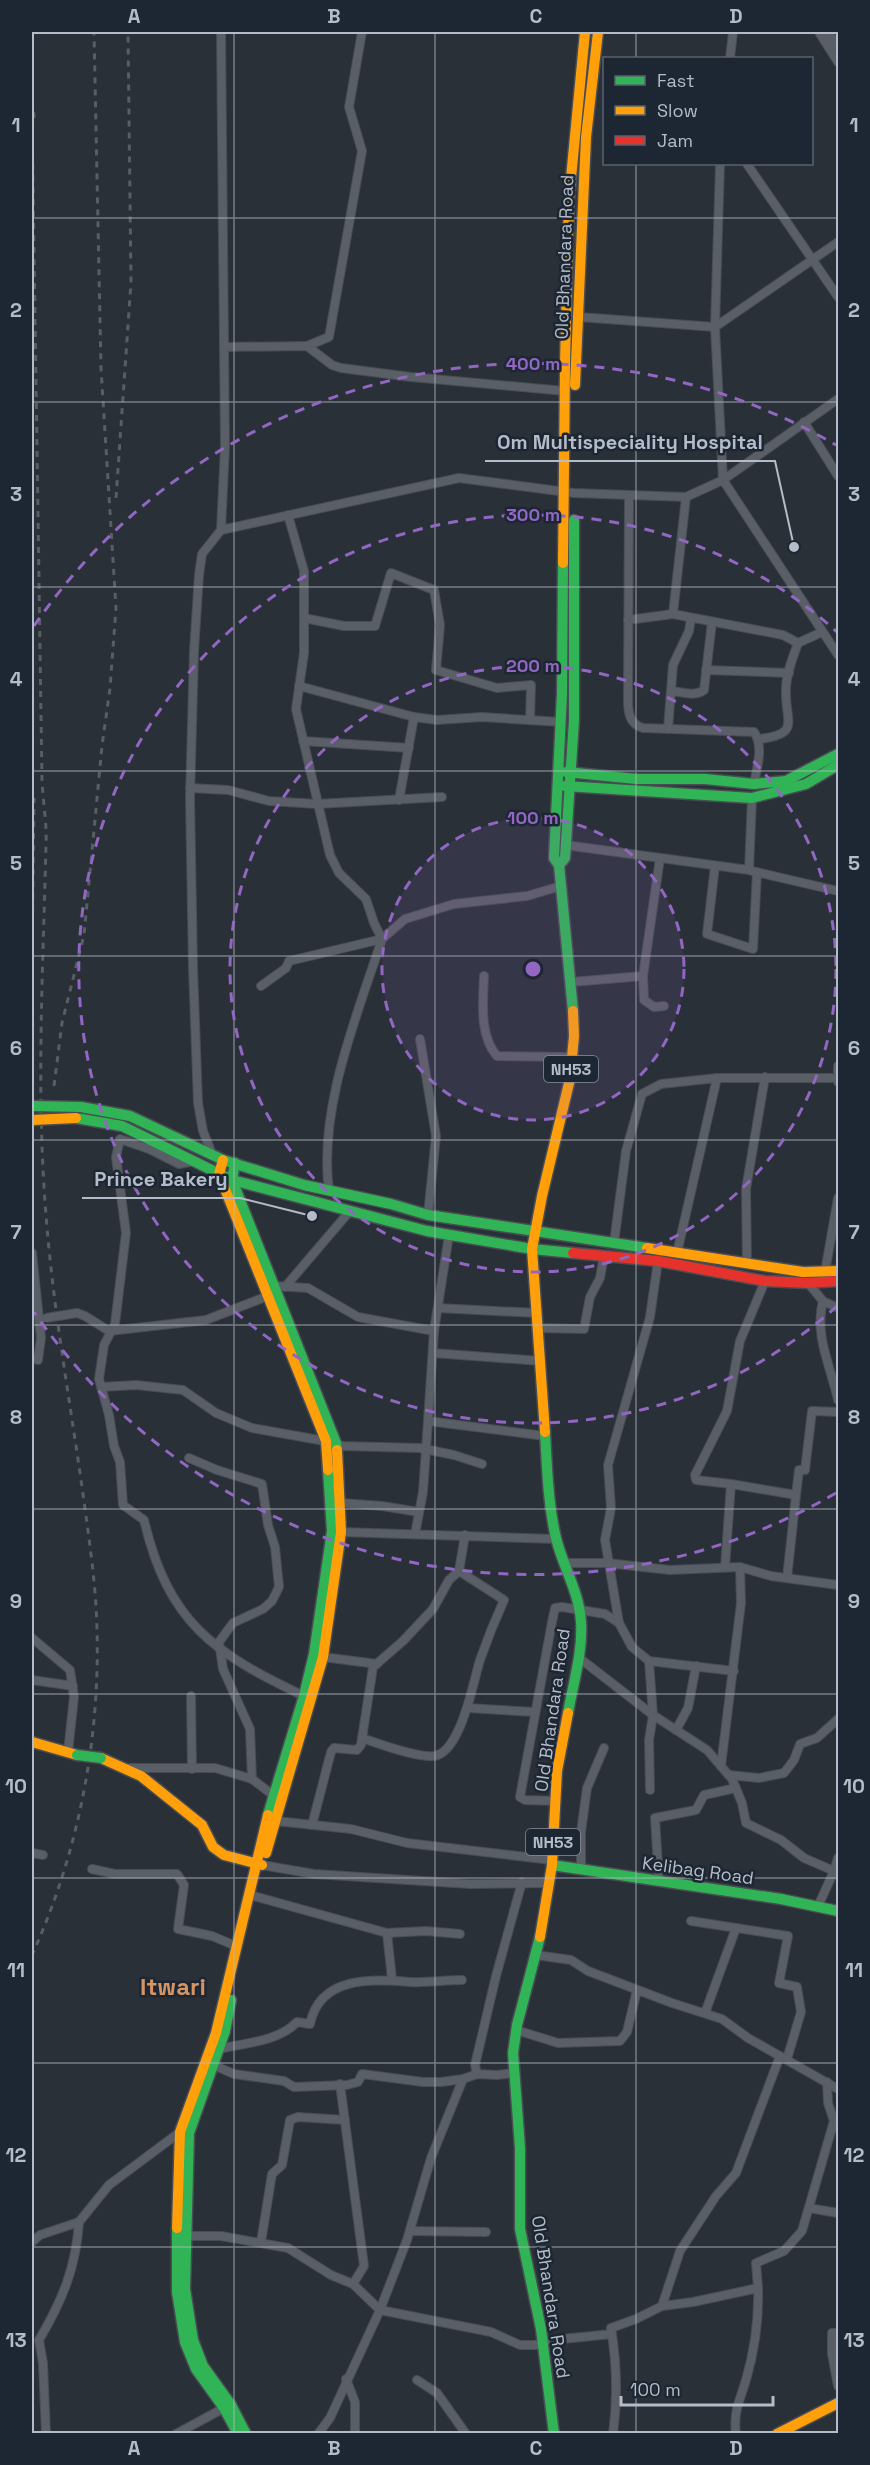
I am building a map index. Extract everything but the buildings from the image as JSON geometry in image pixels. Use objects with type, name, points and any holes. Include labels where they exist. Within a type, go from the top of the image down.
[{"type":"main road","name":"NH53","points":[[565,772],[561,722],[569,492],[565,391],[567,290],[571,160],[585,32]]},
{"type":"main road","name":"Old Bhandara Road","points":[[560,844],[565,772],[574,720],[569,492],[586,137],[598,32]]},
{"type":"main road","points":[[567,290],[580,291]]},
{"type":"main road","points":[[565,772],[636,778],[705,779],[754,784],[786,781],[838,754]]},
{"type":"main road","points":[[564,786],[752,798],[806,784],[838,765]]},
{"type":"main road","name":"NH53","points":[[560,844],[565,858],[560,865],[561,886]]},
{"type":"main road","name":"Old Bhandara Road","points":[[554,2433],[543,2343],[520,2229],[520,2148],[513,2053],[516,2030],[536,1954],[550,1883],[562,1733],[578,1657],[580,1622],[573,1585],[556,1539],[548,1482],[532,1249],[570,1079],[574,1036],[561,886]]},
{"type":"main road","points":[[32,1106],[81,1107],[130,1116],[144,1120],[223,1160],[329,1191],[428,1215],[803,1272],[838,1271]]},
{"type":"main road","points":[[32,1120],[76,1118],[122,1126],[232,1180],[349,1212],[449,1235],[532,1249],[658,1261],[765,1281],[808,1283],[838,1281]]},
{"type":"main road","points":[[223,1160],[219,1174],[274,1290]]},
{"type":"main road","points":[[235,1163],[232,1180],[331,1442],[337,1531],[318,1655],[259,1864],[214,2049],[185,2133],[180,2236],[193,2340],[203,2366],[246,2433]]},
{"type":"main road","points":[[803,1272],[808,1283]]},
{"type":"main road","points":[[278,1799],[304,1696],[318,1655]]},
{"type":"main road","points":[[32,1742],[101,1758],[141,1776],[202,1825],[213,1847],[224,1855],[259,1864]]},
{"type":"main road","name":"Kelibag Road","points":[[552,1862],[581,1870],[781,1899],[838,1911]]},
{"type":"main road","points":[[185,2133],[213,2065],[214,2049]]},
{"type":"main road","points":[[777,2433],[838,2403]]},
{"type":"main road","points":[[228,2407],[238,2433]]},
{"type":"street","points":[[212,1154],[203,1131],[198,1103],[190,788],[199,575],[202,554],[221,530],[225,447],[221,32]]},
{"type":"street","points":[[224,347],[307,346],[329,337],[362,152],[349,106],[362,32]]},
{"type":"street","points":[[730,57],[733,32]]},
{"type":"street","points":[[819,32],[838,62]]},
{"type":"street","points":[[828,32],[838,47]]},
{"type":"street","points":[[720,165],[714,327],[723,480],[838,655]]},
{"type":"street","points":[[748,165],[838,297]]},
{"type":"street","points":[[579,317],[714,327],[838,242]]},
{"type":"street","points":[[307,346],[332,365],[341,368],[411,377],[565,391]]},
{"type":"street","points":[[221,530],[459,478],[569,492],[686,497],[723,480],[838,399]]},
{"type":"street","points":[[804,422],[838,476]]},
{"type":"street","points":[[629,495],[628,699],[632,721],[636,726],[643,728],[754,732],[759,739],[754,784]]},
{"type":"street","points":[[673,614],[686,497]]},
{"type":"street","points":[[288,515],[304,571],[304,653],[296,709],[303,741],[330,855],[339,873],[366,899],[382,939],[346,1048],[334,1101],[326,1164],[329,1191]]},
{"type":"street","points":[[304,618],[344,626],[375,626],[392,573],[434,590],[440,625],[436,669],[497,688],[531,685],[530,720]]},
{"type":"street","points":[[628,620],[673,614],[783,635],[798,643]]},
{"type":"street","points":[[668,729],[673,665],[689,631],[691,618]]},
{"type":"street","points":[[672,691],[699,693],[704,690],[712,622]]},
{"type":"street","points":[[759,739],[777,737],[784,733],[789,723],[785,696],[798,643],[822,632]]},
{"type":"street","points":[[706,669],[789,673]]},
{"type":"street","points":[[299,686],[414,717],[437,720],[482,717],[561,722]]},
{"type":"street","points":[[399,800],[414,717]]},
{"type":"street","points":[[303,741],[409,748]]},
{"type":"street","points":[[190,788],[228,790],[269,801],[317,804],[442,796]]},
{"type":"street","points":[[715,866],[707,934],[753,949],[752,798]]},
{"type":"street","points":[[560,844],[753,871],[838,891]]},
{"type":"street","points":[[660,858],[643,976],[644,1000],[654,1007],[664,1006]]},
{"type":"street","points":[[261,986],[286,968],[289,961],[382,939],[405,919],[454,904],[526,897],[561,886]]},
{"type":"street","points":[[484,976],[483,1013],[490,1048],[497,1056],[572,1057]]},
{"type":"street","points":[[571,982],[643,976]]},
{"type":"street","points":[[420,1039],[436,1136],[428,1215]]},
{"type":"street","points":[[614,1243],[626,1151],[642,1094],[661,1084],[717,1078],[838,1080],[838,1066]]},
{"type":"street","points":[[747,1263],[746,1189],[765,1077]]},
{"type":"street","points":[[677,1252],[717,1078]]},
{"type":"street","points":[[195,1161],[178,1164],[149,1149],[120,1139],[116,1157],[126,1233],[115,1324],[104,1345],[99,1379],[110,1415],[114,1446],[120,1462],[123,1505],[144,1520],[150,1547],[162,1578],[187,1619],[222,1650],[256,1673],[304,1696]]},
{"type":"street","points":[[825,1272],[838,1198]]},
{"type":"street","points":[[274,1290],[349,1212]]},
{"type":"street","points":[[416,1534],[427,1449],[434,1331],[449,1235]]},
{"type":"street","points":[[32,1253],[41,1338],[38,1360],[32,1358]]},
{"type":"street","points":[[538,1328],[584,1329],[590,1297],[600,1278],[604,1256]]},
{"type":"street","points":[[658,1261],[650,1317],[608,1465],[611,1508],[605,1540],[607,1563],[619,1623],[632,1647],[649,1661],[734,1671]]},
{"type":"street","points":[[765,1281],[740,1341],[727,1411],[695,1475],[696,1480],[796,1496]]},
{"type":"street","points":[[808,1283],[823,1302],[838,1308]]},
{"type":"street","points":[[39,1318],[77,1313],[86,1316],[109,1332],[206,1320],[274,1290],[308,1288],[358,1317],[434,1331]]},
{"type":"street","points":[[823,1302],[820,1312],[821,1338],[838,1400]]},
{"type":"street","points":[[438,1308],[537,1313]]},
{"type":"street","points":[[433,1353],[541,1361]]},
{"type":"street","points":[[101,1387],[136,1385],[183,1390],[216,1413],[252,1428],[342,1446],[400,1446],[427,1449],[482,1464]]},
{"type":"street","points":[[787,1578],[799,1470],[805,1470],[812,1412],[838,1412]]},
{"type":"street","points":[[428,1421],[545,1436]]},
{"type":"street","points":[[189,1458],[262,1484],[268,1525],[276,1547],[279,1587],[272,1601],[263,1610],[233,1623],[219,1642],[223,1669],[250,1729],[252,1779]]},
{"type":"street","points":[[725,1567],[731,1485]]},
{"type":"street","points":[[336,1503],[382,1506],[420,1512]]},
{"type":"street","points":[[337,1531],[556,1539]]},
{"type":"street","points":[[312,1825],[331,1752],[334,1748],[339,1747],[357,1749],[362,1738],[374,1667],[433,1609],[449,1580],[459,1570],[465,1535]]},
{"type":"street","points":[[566,1563],[607,1563],[670,1570],[740,1567],[787,1578],[838,1586]]},
{"type":"street","points":[[721,1766],[741,1604],[740,1567]]},
{"type":"street","points":[[362,1738],[426,1756],[437,1755],[445,1749],[460,1727],[468,1708],[480,1659],[504,1600],[459,1570]]},
{"type":"street","points":[[555,1801],[525,1800],[520,1797],[555,1608],[562,1607],[605,1614],[619,1623]]},
{"type":"street","points":[[32,1638],[70,1670],[74,1697],[73,1753]]},
{"type":"street","points":[[318,1655],[377,1664]]},
{"type":"street","points":[[578,1657],[653,1715],[707,1750],[729,1775],[736,1788],[746,1823],[781,1840],[804,1858],[834,1871]]},
{"type":"street","points":[[649,1661],[653,1715],[649,1740],[650,1790]]},
{"type":"street","points":[[676,1730],[688,1708],[696,1666]]},
{"type":"street","points":[[32,1680],[73,1686]]},
{"type":"street","points":[[191,1696],[192,1769]]},
{"type":"street","points":[[468,1708],[535,1712]]},
{"type":"street","points":[[729,1775],[759,1778],[784,1773],[794,1760],[800,1744],[817,1738],[838,1719]]},
{"type":"street","points":[[581,1870],[581,1832],[587,1788],[604,1748]]},
{"type":"street","points":[[122,1768],[215,1768],[252,1779],[278,1799]]},
{"type":"street","points":[[659,1882],[655,1818],[696,1810],[704,1795],[736,1788]]},
{"type":"street","points":[[271,1820],[351,1829],[413,1844],[552,1862]]},
{"type":"street","points":[[32,1853],[43,1855]]},
{"type":"street","points":[[816,1907],[838,1858]]},
{"type":"street","points":[[259,1864],[314,1874],[470,1884],[550,1883]]},
{"type":"street","points":[[92,1869],[115,1874],[177,1874],[184,1885],[178,1929],[213,1936],[239,1947]]},
{"type":"street","points":[[477,2074],[475,2065],[522,1882]]},
{"type":"street","points":[[251,1896],[387,1933],[426,1931],[460,1934]]},
{"type":"street","points":[[662,2306],[680,2251],[716,2196],[736,2173],[801,2012],[797,1987],[780,1983],[788,1936],[690,1921]]},
{"type":"street","points":[[705,2013],[736,1928]]},
{"type":"street","points":[[387,1933],[392,1979]]},
{"type":"street","points":[[536,1954],[570,1960],[588,1971],[722,2019],[748,2038],[838,2089]]},
{"type":"street","points":[[214,2049],[251,2044],[291,2029],[297,2022],[310,2024],[312,2013],[318,2003],[332,1989],[350,1982],[392,1979],[409,1982],[462,1980]]},
{"type":"street","points":[[516,2030],[558,2043],[620,2041],[627,2032],[637,1990]]},
{"type":"street","points":[[213,2065],[234,2074],[284,2081],[294,2087],[358,2082],[362,2074],[423,2082],[463,2079],[477,2074],[515,2073]]},
{"type":"street","points":[[318,2433],[330,2418],[346,2379],[380,2310],[410,2231],[431,2158],[463,2079]]},
{"type":"street","points":[[736,2433],[733,2417],[756,2340],[759,2313],[756,2263],[784,2251],[802,2231],[836,2125],[828,2103],[827,2082]]},
{"type":"street","points":[[340,2084],[364,2266],[353,2284]]},
{"type":"street","points":[[261,2242],[272,2174],[282,2165],[290,2120],[298,2117],[345,2120]]},
{"type":"street","points":[[32,2242],[40,2235],[79,2222],[109,2185],[185,2133]]},
{"type":"street","points":[[809,2208],[838,2213]]},
{"type":"street","points":[[46,2433],[43,2363],[39,2340],[59,2305],[68,2279],[77,2249],[79,2222]]},
{"type":"street","points":[[32,2228],[40,2235]]},
{"type":"street","points":[[410,2231],[486,2232]]},
{"type":"street","points":[[180,2236],[221,2236],[288,2248],[331,2275],[353,2284],[380,2310],[491,2332],[520,2345],[612,2334]]},
{"type":"street","points":[[613,2433],[618,2398],[611,2328],[662,2306],[758,2288]]},
{"type":"street","points":[[838,2333],[832,2333],[832,2354],[838,2386]]},
{"type":"street","points":[[346,2379],[355,2402],[355,2433]]},
{"type":"street","points":[[417,2380],[437,2393],[466,2433]]},
{"type":"street","points":[[176,2433],[228,2407]]},
{"type":"railway","points":[[54,1086],[62,1023],[84,935],[102,746],[110,688],[116,608],[101,368],[94,32]]},
{"type":"railway","points":[[116,498],[131,282],[128,32]]},
{"type":"railway","points":[[32,100],[35,124]]},
{"type":"railway","points":[[32,115],[42,780],[46,837],[41,1123],[46,1215],[53,1285],[90,1545],[97,1630],[95,1713],[83,1796],[62,1877],[32,1955]]},
{"type":"railway","points":[[32,959],[34,798]]},
{"type":"railway","points":[[32,967],[32,1039]]},
{"type":"traffic: fast","points":[[559,865],[565,858],[574,720],[574,520]]},
{"type":"traffic: fast","points":[[563,563],[562,694],[554,858],[559,865],[573,1011]]},
{"type":"traffic: fast","points":[[566,772],[636,779],[705,779],[754,784],[786,781],[838,754]]},
{"type":"traffic: fast","points":[[565,786],[752,798],[806,784],[838,765]]},
{"type":"traffic: fast","points":[[32,1106],[81,1107]]},
{"type":"traffic: fast","points":[[81,1107],[130,1116],[223,1160],[304,1185],[391,1204],[428,1215],[647,1248]]},
{"type":"traffic: fast","points":[[76,1118],[122,1126],[232,1180],[427,1231],[532,1249],[573,1253]]},
{"type":"traffic: fast","points":[[235,1163],[232,1180],[337,1450]]},
{"type":"traffic: fast","points":[[545,1432],[553,1525],[574,1589],[581,1622],[579,1656],[568,1713]]},
{"type":"traffic: fast","points":[[268,1815],[304,1696],[314,1654],[332,1531],[328,1470]]},
{"type":"traffic: fast","points":[[77,1755],[101,1758]]},
{"type":"traffic: fast","points":[[552,1865],[781,1899],[838,1911]]},
{"type":"traffic: fast","points":[[540,1937],[517,2025],[513,2053],[520,2148],[520,2229],[541,2329],[554,2434]]},
{"type":"traffic: fast","points":[[231,2000],[225,2031],[189,2133],[185,2289],[193,2340],[203,2366],[231,2405],[246,2434]]},
{"type":"traffic: fast","points":[[177,2228],[177,2292],[185,2342],[196,2369],[224,2408],[238,2434]]},
{"type":"traffic: slow","points":[[563,563],[569,199],[585,32]]},
{"type":"traffic: slow","points":[[575,385],[586,137],[598,32]]},
{"type":"traffic: slow","points":[[545,1432],[532,1249],[542,1196],[570,1079],[574,1036],[573,1011]]},
{"type":"traffic: slow","points":[[32,1120],[76,1118]]},
{"type":"traffic: slow","points":[[223,1160],[219,1174],[326,1441],[328,1470]]},
{"type":"traffic: slow","points":[[647,1248],[803,1272],[838,1271]]},
{"type":"traffic: slow","points":[[266,1853],[323,1657],[341,1532],[337,1450]]},
{"type":"traffic: slow","points":[[540,1937],[552,1865],[557,1771],[568,1713]]},
{"type":"traffic: slow","points":[[32,1742],[77,1755]]},
{"type":"traffic: slow","points":[[101,1758],[141,1776],[202,1825],[213,1847],[224,1855],[262,1865]]},
{"type":"traffic: slow","points":[[177,2228],[180,2132],[216,2033],[268,1815]]},
{"type":"traffic: slow","points":[[777,2434],[838,2403]]},
{"type":"traffic: jam","points":[[573,1253],[658,1261],[765,1281],[808,1283],[838,1281]]},
{"type":"place","name":"Om Multispeciality Hospital","points":[[794,547]]},
{"type":"place","name":"Prince Bakery","points":[[312,1216]]},
{"type":"district","name":"Itwari","points":[[173,1986]]}]
